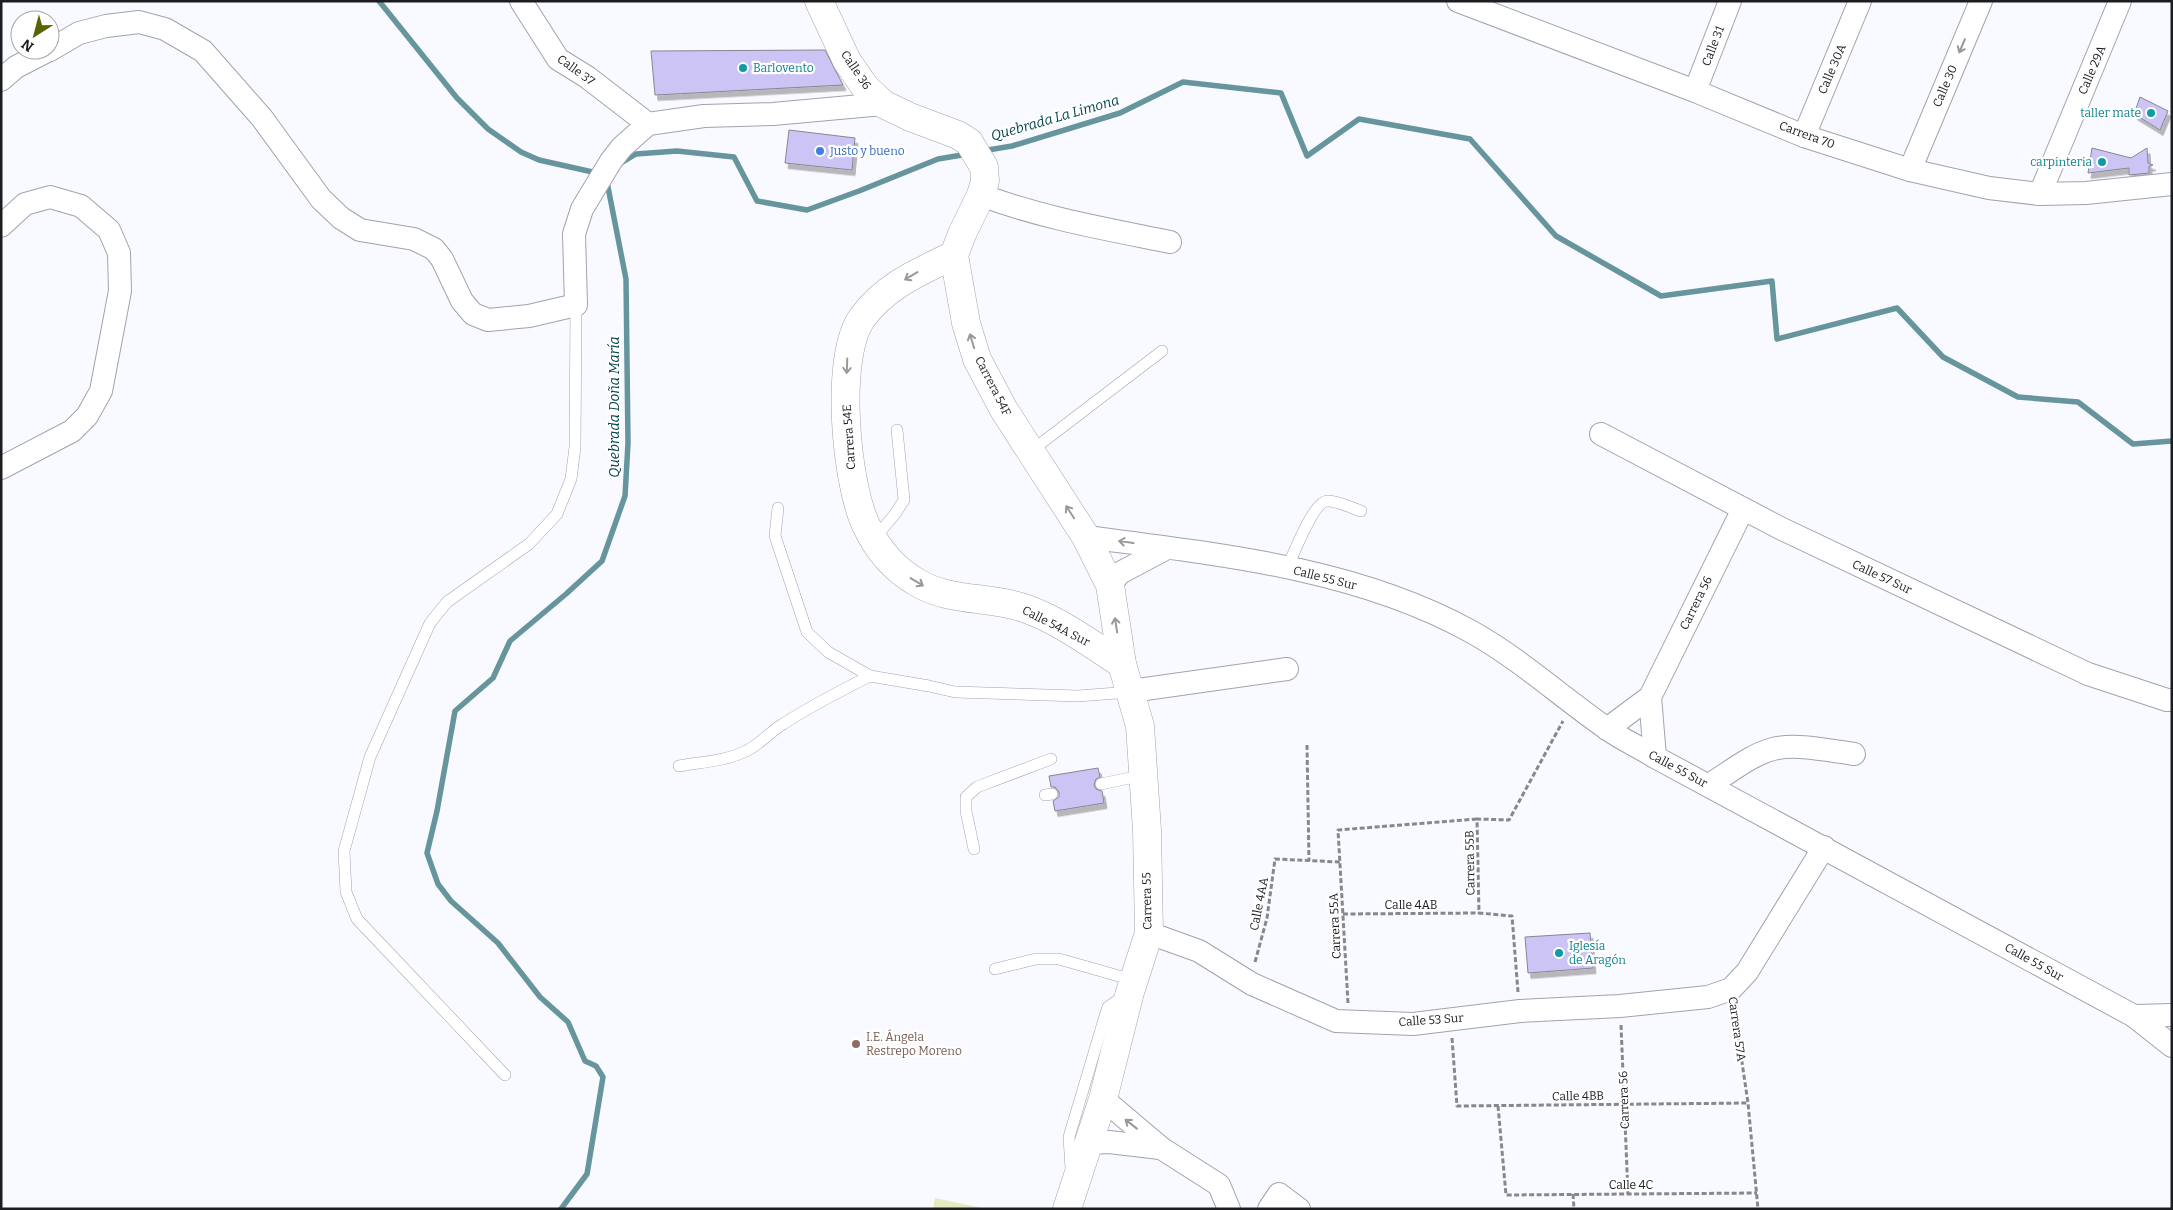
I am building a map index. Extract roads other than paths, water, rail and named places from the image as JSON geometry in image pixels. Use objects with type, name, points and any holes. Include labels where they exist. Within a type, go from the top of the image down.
[{"type":"main road","name":"Calle 36","points":[[819,1],[847,61],[865,87],[883,104],[910,117],[958,135],[969,142],[984,167],[985,181],[981,195]]},
{"type":"main road","points":[[954,255],[981,195]]},
{"type":"main road","name":"Carrera 54E","points":[[877,545],[856,499],[845,410],[848,358],[861,320],[885,292],[916,273],[954,255]]},
{"type":"main road","name":"Carrera 54F","points":[[954,255],[966,323],[977,359],[1004,410],[1086,536],[1110,586]]},
{"type":"main road","name":"Calle 54A Sur","points":[[877,545],[896,568],[918,584],[943,594],[998,601],[1025,609],[1079,636],[1122,664]]},
{"type":"main road","name":"Carrera 55","points":[[1070,1198],[1103,1099],[1132,986],[1149,933],[1147,830],[1140,726],[1122,664],[1110,586]]},
{"type":"street","name":"Calle 37","points":[[521,1],[558,59],[587,77],[648,124]]},
{"type":"street","name":"Carrera 70","points":[[1458,1],[1695,91],[1804,136],[1910,170],[1989,188],[2040,194],[2172,184]]},
{"type":"street","name":"Calle 31","points":[[1695,91],[1730,1]]},
{"type":"street","name":"Calle 30A","points":[[1804,136],[1860,1]]},
{"type":"street","name":"Calle 30","points":[[1910,170],[1981,1]]},
{"type":"street","name":"Calle 29A","points":[[2040,194],[2120,1]]},
{"type":"street","points":[[60,44],[79,33],[106,26],[139,22],[166,29],[203,51],[262,118],[321,199],[341,218],[360,230],[414,239],[434,248],[442,259],[462,301],[474,314],[488,320],[529,316],[576,305],[574,234],[582,209],[622,147],[648,124],[704,116],[773,114],[883,104]]},
{"type":"street","points":[[1,80],[16,67],[30,60]]},
{"type":"street","points":[[981,195],[1025,211],[1170,242]]},
{"type":"street","points":[[1,226],[25,204],[50,198],[81,206],[109,230],[119,253],[120,291],[101,391],[87,416],[72,431],[1,468]]},
{"type":"street","name":"Calle 57 Sur","points":[[1600,434],[1743,510],[2088,674],[2170,695]]},
{"type":"street","name":"Carrera 56","points":[[1607,729],[1650,696],[1743,510]]},
{"type":"street","name":"Calle 55 Sur","points":[[1086,536],[1254,561],[1287,568],[1342,581],[1389,595],[1432,612],[1506,653],[1607,729],[1655,757],[2134,1016],[2172,1046]]},
{"type":"street","points":[[1110,586],[1120,573],[1166,548]]},
{"type":"street","points":[[1131,691],[1287,669]]},
{"type":"street","points":[[1650,696],[1655,757]]},
{"type":"street","points":[[1709,786],[1754,757],[1774,749],[1810,748],[1854,754]]},
{"type":"street","name":"Carrera 57A","points":[[1731,989],[1747,972],[1824,847]]},
{"type":"street","name":"Calle 53 Sur","points":[[1149,933],[1199,951],[1252,984],[1336,1020],[1413,1024],[1520,1011],[1620,1006],[1708,997],[1731,989]]},
{"type":"street","points":[[2134,1016],[2172,1015]]},
{"type":"street","points":[[1103,1099],[1161,1148],[1219,1185],[1229,1209]]},
{"type":"street","points":[[1089,1143],[1109,1142],[1161,1148]]},
{"type":"street","points":[[1269,1209],[1279,1194],[1300,1209]]},
{"type":"lane","points":[[505,1075],[357,918],[346,892],[344,851],[370,757],[430,623],[448,602],[529,544],[557,514],[571,479],[575,447],[576,305]]},
{"type":"lane","points":[[1031,451],[1162,351]]},
{"type":"lane","points":[[877,545],[904,500],[897,430]]},
{"type":"lane","points":[[1287,568],[1314,512],[1322,502],[1328,501],[1361,511]]},
{"type":"lane","points":[[778,508],[775,536],[807,632],[828,652],[870,676],[955,692],[1078,696],[1131,691]]},
{"type":"lane","points":[[679,766],[721,759],[747,751],[768,733],[812,706],[870,676]]},
{"type":"lane","points":[[974,849],[966,811],[966,798],[977,786],[1051,759]]},
{"type":"lane","points":[[1101,784],[1144,775]]},
{"type":"lane","points":[[995,969],[1036,959],[1059,959],[1132,986],[1108,1007],[1069,1137],[1070,1198]]},
{"type":"waterway","name":"Quebrada Doña María","points":[[379,1],[457,98],[488,129],[521,152],[539,160],[597,173]]},
{"type":"waterway","name":"Quebrada La Limona","points":[[982,151],[1012,146],[1120,113],[1183,82],[1281,93],[1307,156],[1359,119],[1470,139],[1556,236],[1661,296],[1772,281],[1777,339],[1897,308],[1943,357],[2018,397],[2078,402],[2133,444],[2172,441]]},
{"type":"waterway","name":"Quebrada La Limona","points":[[621,163],[636,154],[677,151],[734,157],[757,201],[807,210],[938,159],[968,154]]},
{"type":"waterway","name":"Quebrada Doña María","points":[[561,1209],[587,1174],[603,1077],[596,1066],[585,1061],[568,1022],[540,997],[498,943],[451,901],[438,884],[427,853],[437,811],[455,711],[493,678],[510,641],[602,561],[625,496],[628,443],[626,279],[607,182]]},
{"type":"place","name":"Barlovento","points":[[743,68]]},
{"type":"place","name":"taller mate","points":[[2151,113]]},
{"type":"place","name":"Justo y bueno","points":[[820,151]]},
{"type":"place","name":"carpinteria","points":[[2102,162]]},
{"type":"place","name":"Iglesía de Aragón","points":[[1559,953]]},
{"type":"place","name":"I.E. Ángela Restrepo Moreno","points":[[856,1044]]}]
